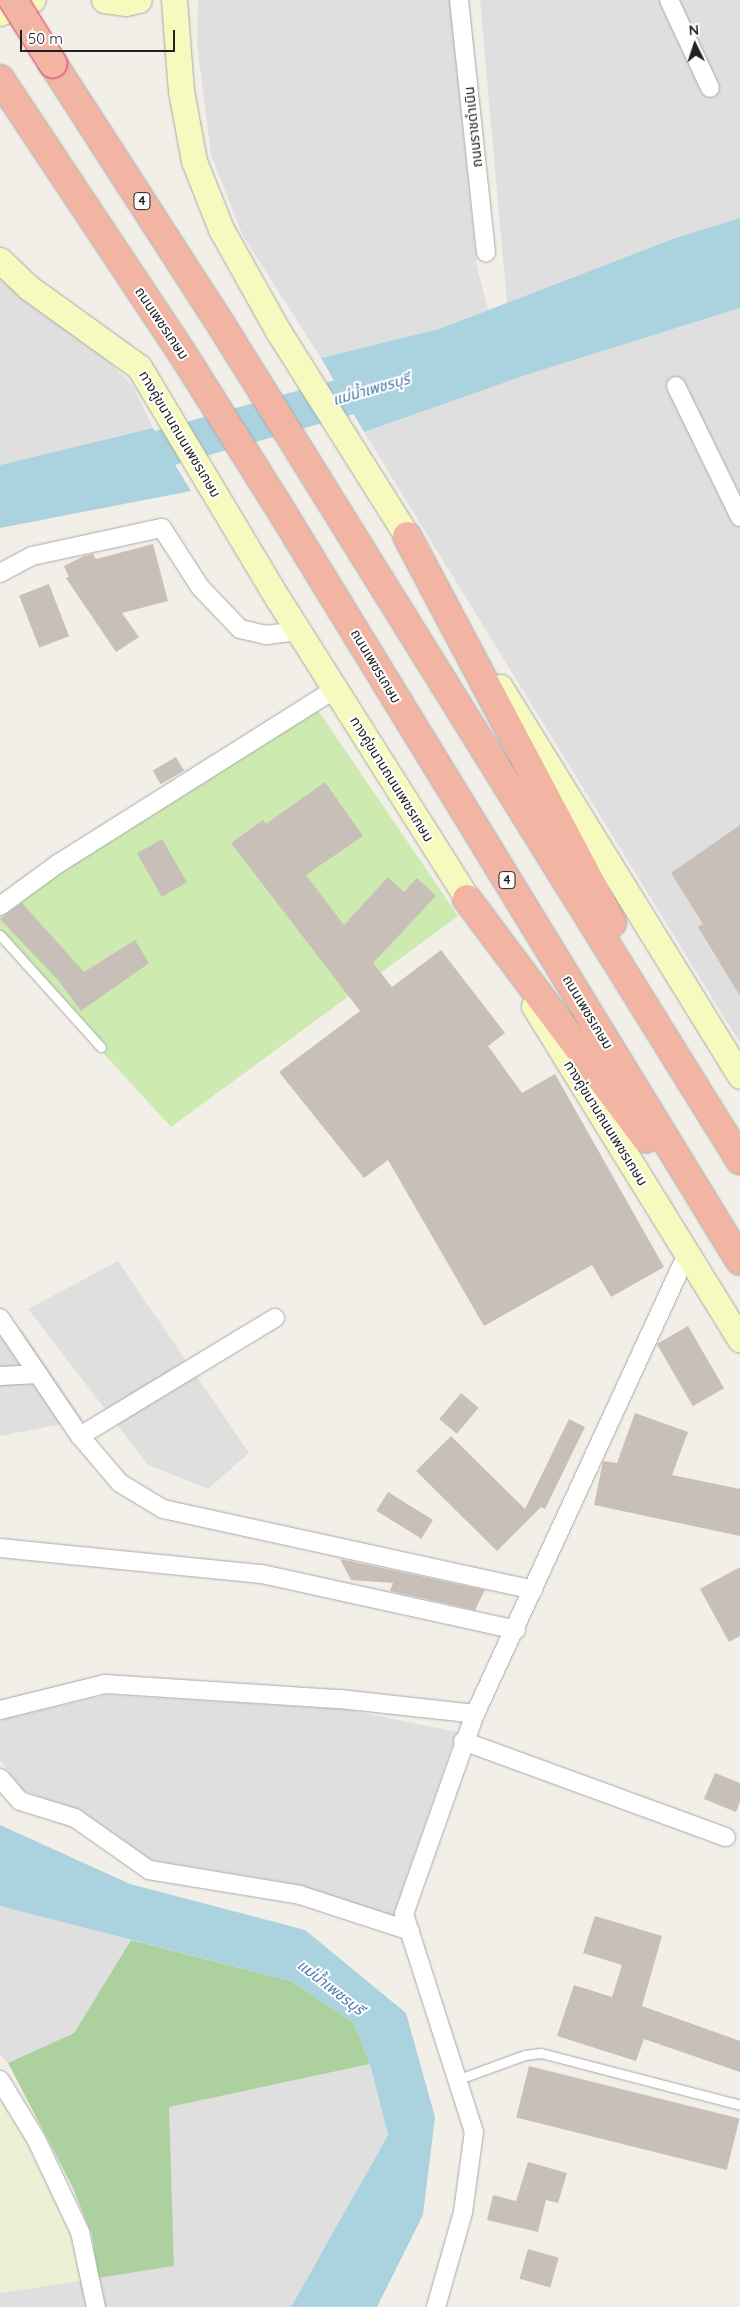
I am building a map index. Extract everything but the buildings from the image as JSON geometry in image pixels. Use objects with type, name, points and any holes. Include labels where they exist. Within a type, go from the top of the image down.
[{"type":"highway","name":"4","points":[[13,0],[230,339],[733,1149]]},
{"type":"highway","name":"ถนนเพชรเกษม","points":[[3,84],[182,353],[274,499],[740,1262]]},
{"type":"highway","points":[[407,536],[733,1149]]},
{"type":"highway","points":[[467,899],[740,1262]]},
{"type":"main road","points":[[0,13],[32,0]]},
{"type":"main road","points":[[104,0],[125,4],[139,0]]},
{"type":"main road","points":[[174,0],[181,92],[194,161],[221,229],[278,331],[369,474],[740,1076]]},
{"type":"main road","name":"ทางคู่ขนานถนนเพชรเกษม","points":[[0,260],[28,287],[139,367],[298,631],[740,1339]]},
{"type":"street","name":"ถนนราชดำเนิน","points":[[459,0],[486,253]]},
{"type":"street","points":[[669,0],[710,88]]},
{"type":"street","points":[[676,386],[740,517]]},
{"type":"street","points":[[0,573],[32,556],[162,528],[200,586],[240,629],[266,635],[298,631]]},
{"type":"street","points":[[0,906],[59,863],[335,688]]},
{"type":"street","points":[[436,2307],[463,2212],[474,2132],[459,2079],[404,1914],[474,1714],[516,1630],[687,1254]]},
{"type":"street","points":[[0,1318],[80,1436],[120,1483],[163,1509],[533,1590]]},
{"type":"street","points":[[80,1436],[275,1318]]},
{"type":"street","points":[[0,1376],[38,1374]]},
{"type":"street","points":[[0,1548],[262,1574],[516,1630]]},
{"type":"street","points":[[0,1710],[105,1684],[340,1699],[474,1714]]},
{"type":"street","points":[[463,1741],[726,1836]]},
{"type":"street","points":[[0,1778],[20,1800],[75,1818],[149,1870],[300,1895],[410,1931]]},
{"type":"street","points":[[0,2080],[36,2139],[80,2232],[96,2307]]},
{"type":"lane","points":[[0,935],[101,1047]]},
{"type":"lane","points":[[459,2079],[525,2055],[541,2053],[740,2105]]},
{"type":"shaded area","points":[[198,0],[450,0],[477,267],[488,310],[439,329],[321,358],[243,236],[211,155],[197,44]]},
{"type":"shaded area","points":[[480,0],[740,0],[740,218],[678,237],[507,303]]},
{"type":"shaded area","points":[[0,278],[91,344],[133,386],[153,428],[0,465]]},
{"type":"shaded area","points":[[740,308],[740,1043],[364,432],[526,375]]},
{"type":"shaded area","points":[[118,1261],[249,1453],[208,1489],[148,1465],[28,1309]]},
{"type":"shaded area","points":[[0,1308],[23,1331],[83,1420],[0,1436]]},
{"type":"shaded area","points":[[106,1695],[344,1709],[457,1732],[392,1918],[285,1882],[151,1860],[85,1813],[22,1790],[0,1760],[0,1720]]},
{"type":"shaded area","points":[[0,1906],[131,1940],[74,2033],[8,2063],[0,2054]]},
{"type":"shaded area","points":[[370,2064],[388,2135],[291,2307],[0,2307],[0,2293],[174,2266],[168,2107]]},
{"type":"green space","points":[[309,697],[458,916],[171,1127],[0,941],[0,895]]},
{"type":"green space","points":[[131,1940],[291,1981],[354,2023],[370,2064],[169,2107],[174,2266],[98,2278],[92,2235],[72,2186],[8,2063],[74,2033]]},
{"type":"green space","points":[[0,2094],[32,2143],[74,2236],[86,2280],[0,2293]]},
{"type":"water","points":[[740,218],[740,308],[526,375],[364,432],[321,358],[439,329],[678,237]]},
{"type":"water","points":[[153,428],[191,491],[0,528],[0,465]]},
{"type":"water","points":[[0,1825],[130,1884],[305,1930],[406,2013],[435,2117],[423,2215],[377,2307],[291,2307],[388,2135],[370,2064],[354,2023],[291,1981],[0,1906]]},
{"type":"waterway","name":"แม่น้ำเพชรบุรี","points":[[115,462],[394,383]]}]
